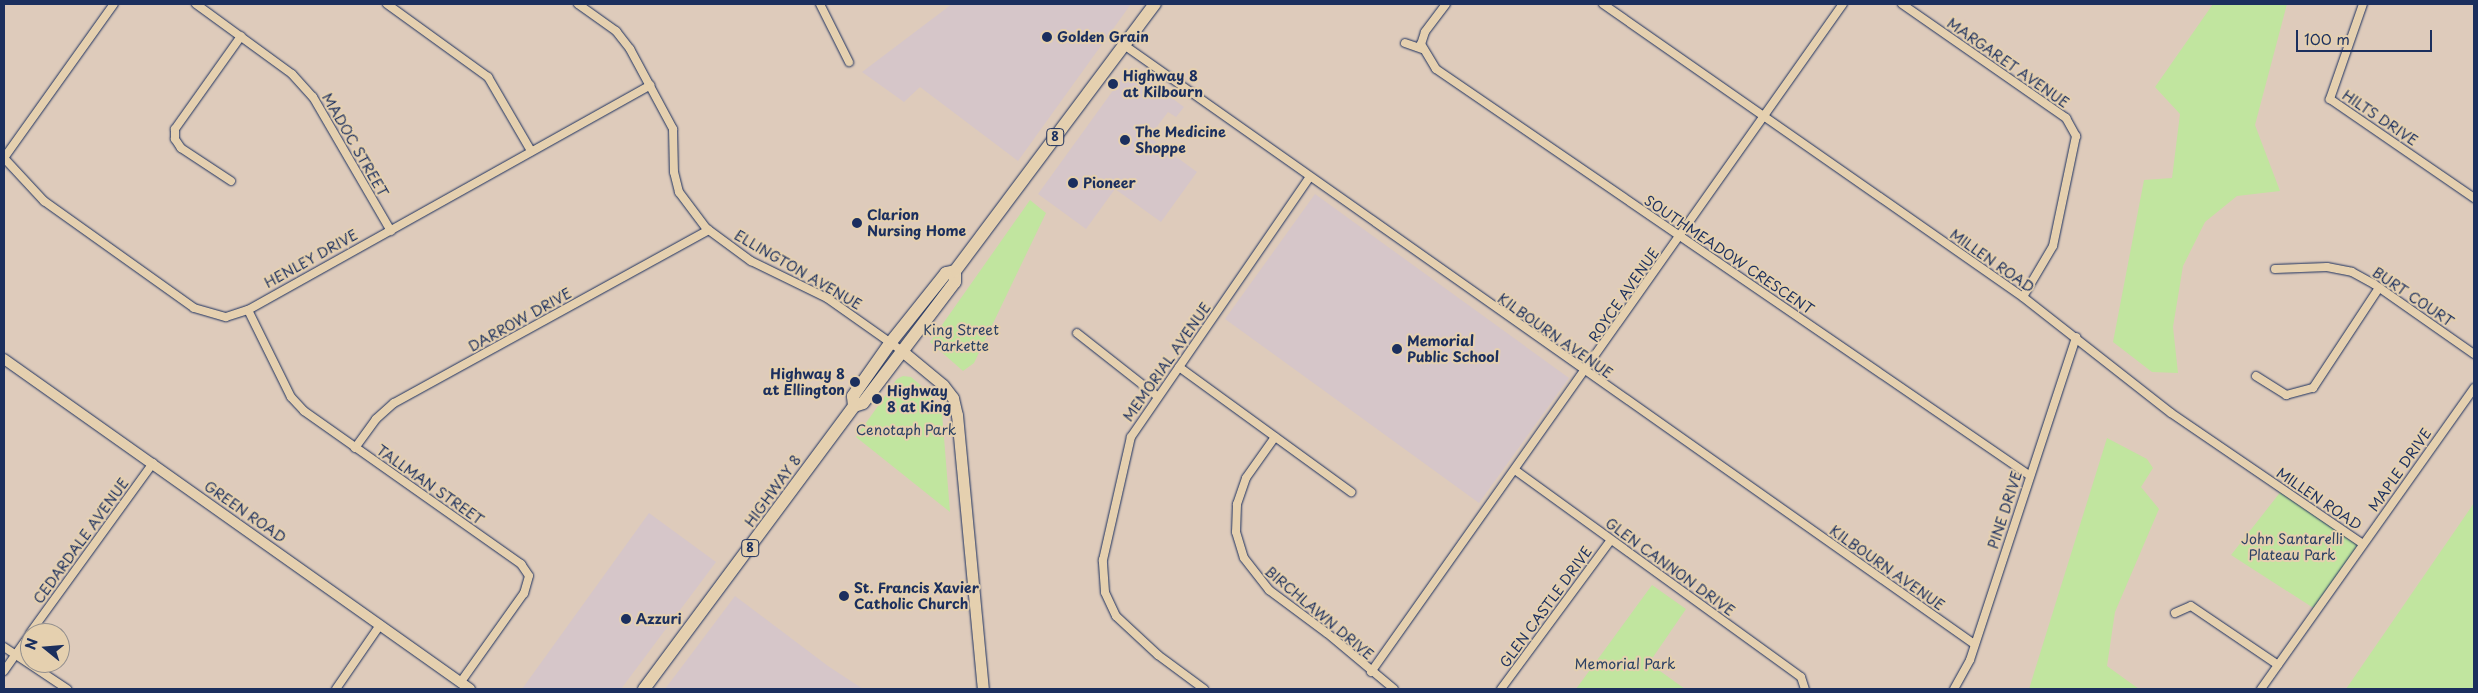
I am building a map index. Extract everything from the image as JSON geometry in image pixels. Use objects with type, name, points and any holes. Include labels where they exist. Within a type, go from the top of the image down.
[{"type":"main road","name":"HIGHWAY 8","points":[[644,689],[854,406],[863,403],[955,282],[955,271],[1155,4]]},
{"type":"main road","name":"HIGHWAY 8","points":[[854,406],[853,396],[891,342],[946,273],[955,271]]},
{"type":"main road","points":[[902,351],[943,385],[953,398],[958,414],[983,689]]},
{"type":"street","points":[[4,158],[114,4]]},
{"type":"street","name":"MADOC STREET","points":[[196,4],[292,74],[313,97],[391,231]]},
{"type":"street","points":[[386,4],[488,77],[531,152]]},
{"type":"street","name":"ELLINGTON AVENUE","points":[[578,4],[616,31],[630,49],[673,128],[674,172],[679,192],[709,230],[751,261],[827,298],[902,351]]},
{"type":"street","points":[[820,4],[849,62]]},
{"type":"street","points":[[1406,43],[1422,49],[1425,32],[1446,4]]},
{"type":"street","name":"MILLEN ROAD","points":[[1603,4],[2022,297],[2076,337],[2171,413],[2363,544]]},
{"type":"street","name":"ROYCE AVENUE","points":[[1371,672],[1843,4]]},
{"type":"street","name":"MARGARET AVENUE","points":[[1902,4],[2066,118],[2076,136],[2053,246],[2022,297]]},
{"type":"street","name":"HILTS DRIVE","points":[[2363,4],[2330,99],[2474,198]]},
{"type":"street","points":[[231,181],[181,148],[175,139],[175,129],[241,36]]},
{"type":"street","name":"KILBOURN AVENUE","points":[[1124,45],[1584,372],[1974,644]]},
{"type":"street","name":"SOUTHMEADOW CRESCENT","points":[[1422,49],[1431,63],[1445,76],[2029,475]]},
{"type":"street","name":"HENLEY DRIVE","points":[[4,158],[44,201],[198,311],[226,317],[248,310],[650,85]]},
{"type":"street","name":"MEMORIAL AVENUE","points":[[1204,689],[1158,655],[1116,616],[1105,592],[1103,560],[1125,455],[1131,437],[1157,396],[1309,178]]},
{"type":"street","name":"DARROW DRIVE","points":[[355,448],[376,419],[394,403],[709,230]]},
{"type":"street","name":"BURT COURT","points":[[2275,269],[2344,270],[2380,288],[2474,354]]},
{"type":"street","points":[[2256,376],[2286,395],[2303,393],[2313,388],[2380,288]]},
{"type":"street","name":"TALLMAN STREET","points":[[248,310],[291,397],[304,411],[521,564],[529,576],[524,593],[460,682]]},
{"type":"street","points":[[1077,333],[1157,396]]},
{"type":"street","name":"PINE DRIVE","points":[[1954,689],[1970,660],[2029,475],[2076,337]]},
{"type":"street","name":"GREEN ROAD","points":[[4,359],[470,689]]},
{"type":"street","points":[[1179,367],[1351,492]]},
{"type":"street","name":"MAPLE DRIVE","points":[[2261,689],[2474,388]]},
{"type":"street","name":"BIRCHLAWN DRIVE","points":[[1275,437],[1241,491],[1235,518],[1239,546],[1259,581],[1327,633],[1371,672],[1394,689]]},
{"type":"street","name":"CEDARDALE AVENUE","points":[[37,623],[153,463]]},
{"type":"street","name":"GLEN CANNON DRIVE","points":[[1515,470],[1801,677],[1805,689]]},
{"type":"street","name":"GLEN CASTLE DRIVE","points":[[1501,689],[1611,540]]},
{"type":"street","points":[[2175,613],[2191,606],[2278,665]]},
{"type":"street","points":[[336,689],[380,625]]},
{"type":"street","points":[[4,647],[67,689]]},
{"type":"street","name":"CEDARDALE AVENUE","points":[[4,671],[20,648]]},
{"type":"shaded area","points":[[952,4],[1131,4],[1018,161],[920,87],[904,102],[862,72]]},
{"type":"shaded area","points":[[1130,67],[1184,107],[1176,117],[1168,112],[1149,137],[1197,172],[1161,222],[1115,189],[1086,229],[1038,194]]},
{"type":"shaded area","name":"Memorial Public School","points":[[1315,194],[1569,378],[1479,503],[1225,319]]},
{"type":"shaded area","points":[[649,513],[716,562],[621,689],[522,689]]},
{"type":"shaded area","points":[[735,596],[828,666],[863,689],[665,689]]},
{"type":"green space","points":[[2213,4],[2287,4],[2255,125],[2280,191],[2237,196],[2205,222],[2183,266],[2173,327],[2178,373],[2152,372],[2113,342],[2144,180],[2172,178],[2180,114],[2155,87]]},
{"type":"green space","name":"King Street Parkette","points":[[1030,200],[1046,213],[974,363],[963,371],[930,342]]},
{"type":"green space","name":"Cenotaph Park","points":[[903,376],[911,377],[931,394],[942,413],[950,512],[856,437],[897,379]]},
{"type":"green space","points":[[2107,438],[2147,459],[2153,468],[2141,487],[2159,509],[2115,612],[2107,666],[2139,689],[2029,689]]},
{"type":"green space","name":"John Santarelli Plateau Park","points":[[2282,490],[2359,546],[2315,609],[2231,555]]},
{"type":"green space","points":[[2474,503],[2474,689],[2346,689]]},
{"type":"green space","name":"Memorial Park","points":[[1652,585],[1686,609],[1649,663],[1685,689],[1576,689]]},
{"type":"place","name":"Golden Grain","points":[[1047,37]]},
{"type":"place","name":"Highway 8 at Kilbourn","points":[[1113,84]]},
{"type":"place","name":"The Medicine Shoppe","points":[[1125,140]]},
{"type":"place","name":"Pioneer","points":[[1073,183]]},
{"type":"place","name":"Clarion Nursing Home","points":[[857,223]]},
{"type":"place","name":"Memorial Public School","points":[[1397,349]]},
{"type":"place","name":"Highway 8 at Ellington","points":[[855,382]]},
{"type":"place","name":"Highway 8 at King","points":[[877,399]]},
{"type":"place","name":"St. Francis Xavier Catholic Church","points":[[844,596]]},
{"type":"place","name":"Azzuri","points":[[626,619]]}]
